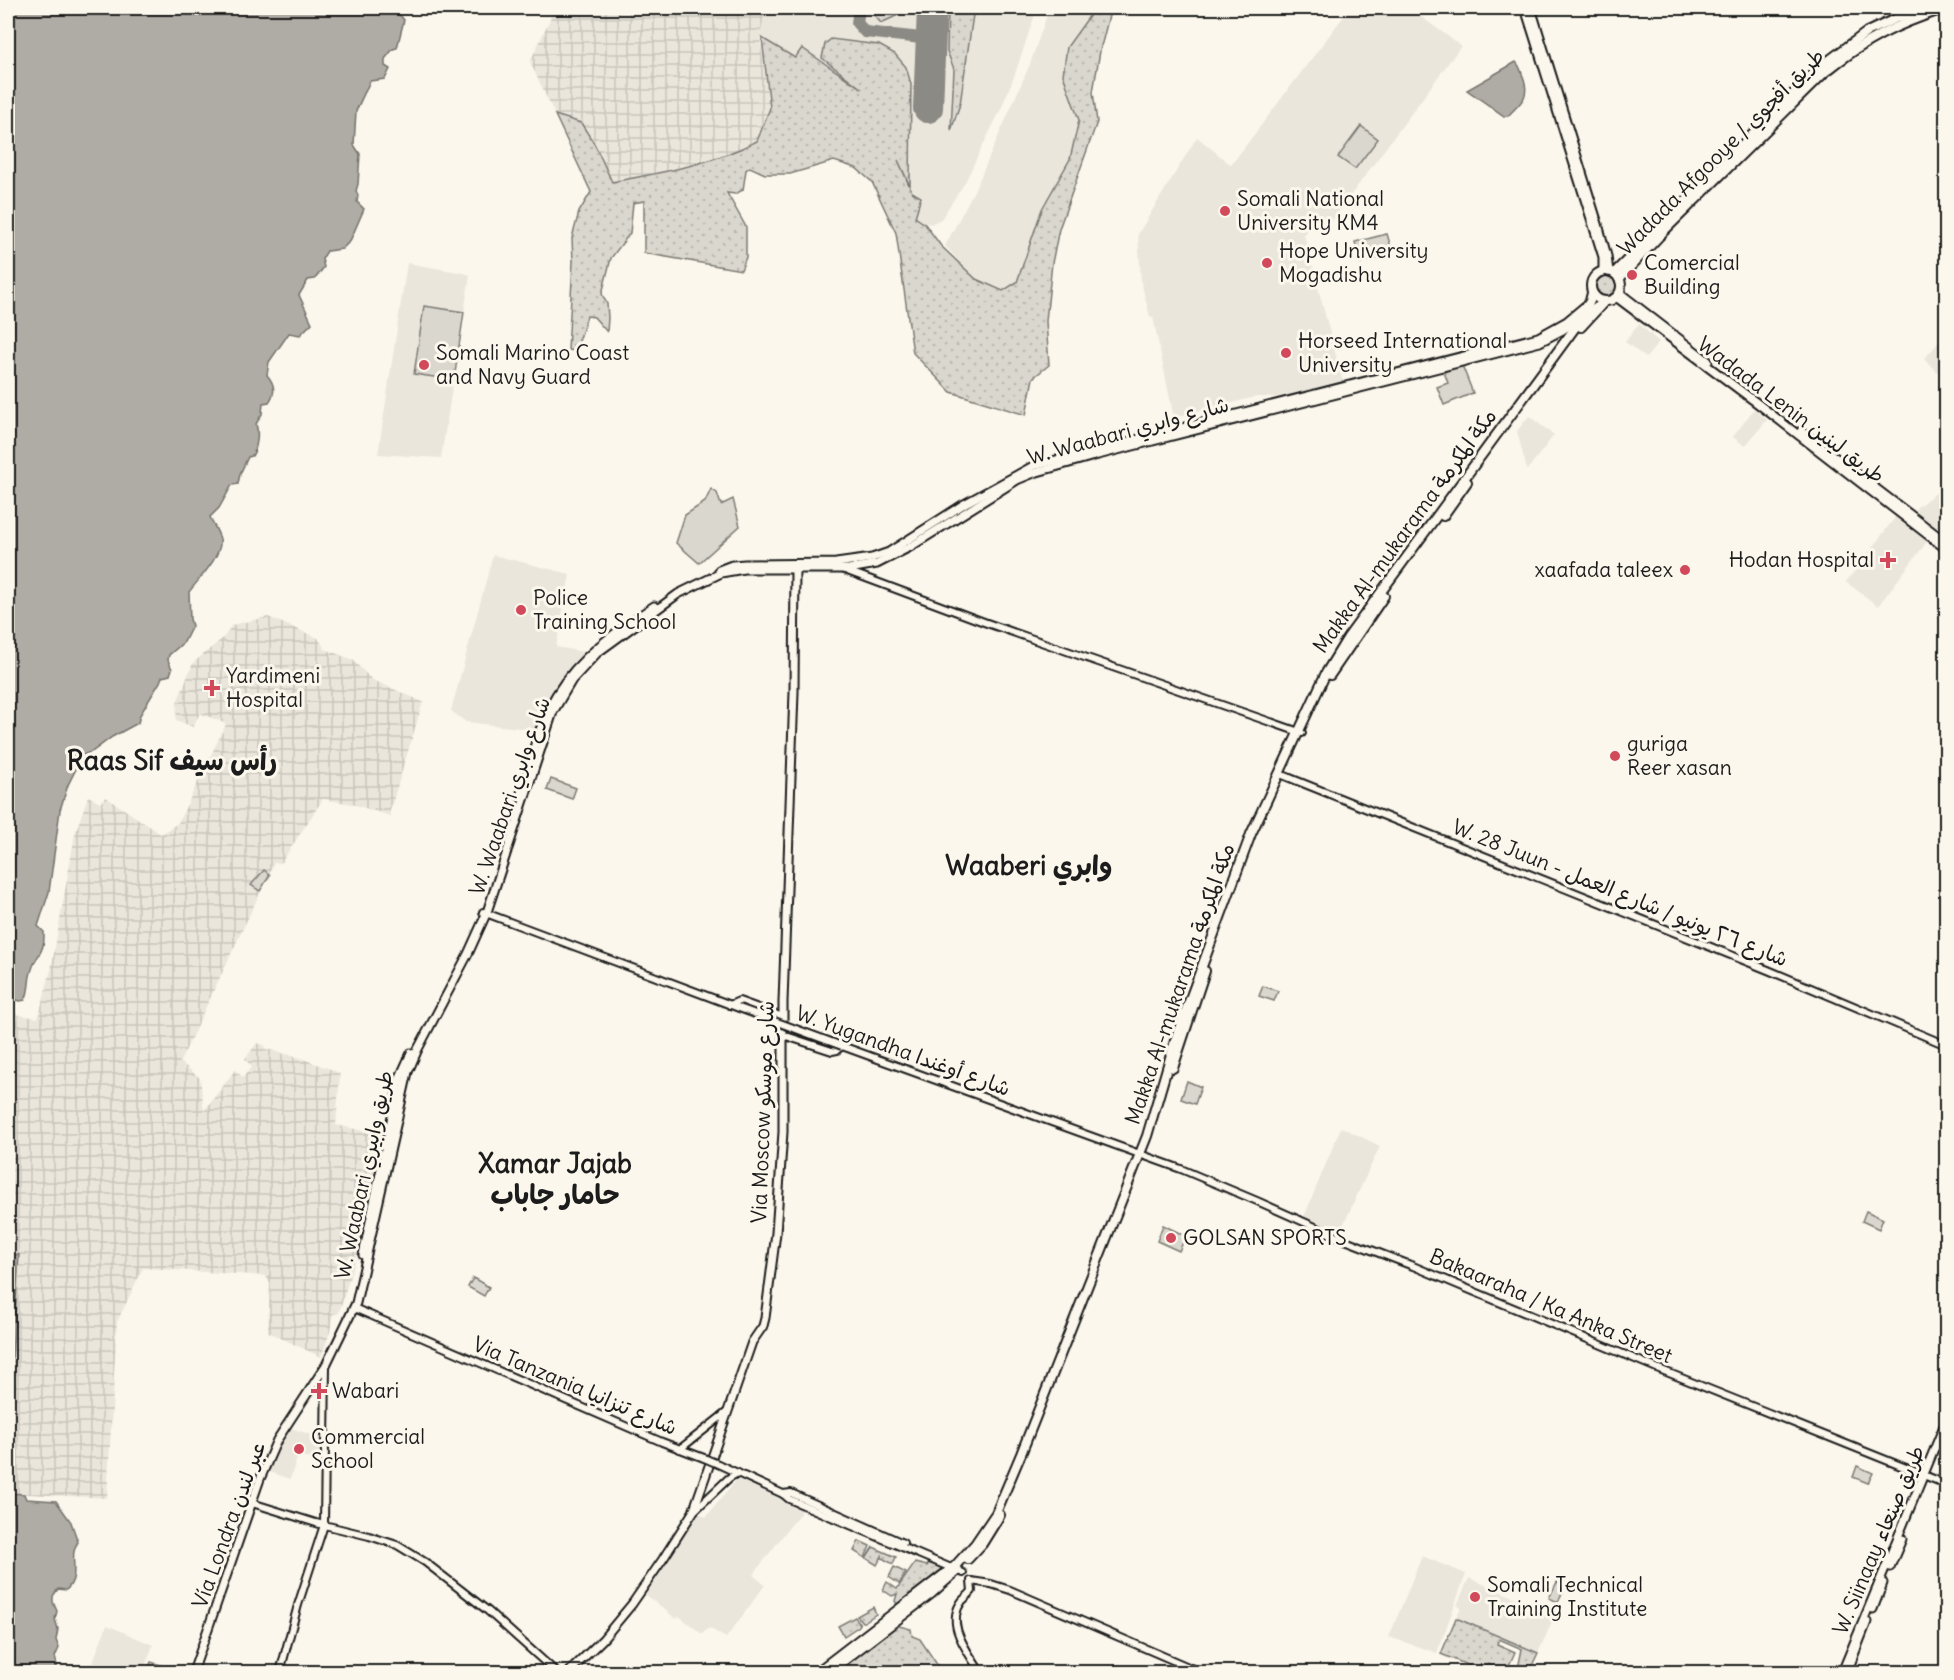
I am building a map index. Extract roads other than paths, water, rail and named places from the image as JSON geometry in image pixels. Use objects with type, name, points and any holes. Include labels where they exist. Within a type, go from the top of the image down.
[{"type":"highway","points":[[1611,274],[1621,287],[1618,295],[1603,302],[1591,297],[1593,278],[1611,274],[1820,67],[1867,32],[1897,18],[1929,8]]},
{"type":"highway","name":"Wadada Afgooye / طريق أفجوي","points":[[1611,274],[1664,231],[1824,73],[1854,49],[1876,35],[1905,22],[1947,8]]},
{"type":"highway","name":"Makka Al-mukarama مكة المكرمة","points":[[900,1613],[957,1569],[982,1544],[999,1517],[1142,1156],[1255,837],[1326,673],[1348,637],[1583,316],[1591,297]]},
{"type":"highway","name":"Makka Al-mukarama مكة المكرمة","points":[[1300,733],[1332,672],[1361,629],[1583,324],[1603,302]]},
{"type":"highway","points":[[817,1672],[900,1613]]},
{"type":"highway","points":[[829,1672],[900,1613]]},
{"type":"main road","points":[[1525,8],[1601,234],[1611,274]]},
{"type":"main road","points":[[1531,8],[1543,57]]},
{"type":"main road","name":"Wadada Lenin طريق لينين","points":[[1618,295],[1796,430],[1947,549]]},
{"type":"main road","name":"W. Waabari شارع وابري","points":[[326,1365],[354,1308],[408,1072],[468,954],[485,912],[549,722],[560,698],[597,653],[662,605],[695,585],[735,570],[837,565],[872,558],[889,552],[964,504],[1033,466],[1538,337],[1568,321],[1591,297]]},
{"type":"main road","name":"W. Waabari شارع وابري","points":[[837,565],[858,568],[889,559],[1028,475],[1108,452],[1540,342],[1603,302]]},
{"type":"main road","points":[[1796,430],[1947,543]]},
{"type":"main road","name":"W. Waabari طريق وابيري","points":[[326,1365],[356,1290],[400,1077],[485,912],[527,770],[552,702],[567,678],[591,652],[672,594],[721,569],[745,564],[837,565]]},
{"type":"main road","name":"Via Moscow شارع موسكو","points":[[569,1672],[603,1639],[632,1604],[693,1512],[752,1341],[763,1326],[765,1318],[776,1233],[781,1166],[783,1017],[794,692],[795,568]]},
{"type":"main road","name":"Vía Londra عبر لندن","points":[[193,1672],[260,1479],[277,1440],[326,1365]]},
{"type":"main road","name":"W. Siinaay طريق صنعاء","points":[[1842,1672],[1926,1476],[1947,1421]]},
{"type":"main road","points":[[1847,1672],[1926,1476],[1947,1431]]},
{"type":"street","points":[[837,565],[927,602],[1300,733]]},
{"type":"street","name":"W. 28 Juun - شارع ٢٦ يونيو / شارع العمل","points":[[1282,775],[1768,970],[1947,1045]]},
{"type":"street","name":"W. Yugandha شارع أوغندا","points":[[485,912],[730,1005],[1142,1156]]},
{"type":"street","points":[[730,1005],[739,1000],[783,1017]]},
{"type":"street","points":[[783,1035],[832,1051],[842,1046]]},
{"type":"street","name":"Bakaaraha / Ka Anka Street","points":[[1142,1156],[1181,1169],[1340,1238],[1947,1484]]},
{"type":"street","name":"Via Tanzania شارع تنزانيا","points":[[354,1308],[783,1494],[791,1493],[841,1519],[957,1569],[970,1581]]},
{"type":"street","points":[[280,1672],[324,1525],[326,1365]]},
{"type":"street","points":[[680,1449],[727,1412]]},
{"type":"street","points":[[693,1512],[729,1478],[738,1473]]},
{"type":"street","points":[[252,1503],[388,1542],[425,1562],[488,1611],[556,1672]]},
{"type":"street","points":[[980,1672],[956,1630],[956,1615],[962,1601],[972,1591],[970,1581],[1010,1590],[1200,1672]]},
{"type":"place","name":"Somali National University KM4","points":[[1225,211]]},
{"type":"place","name":"Hope University Mogadishu","points":[[1267,263]]},
{"type":"place","name":"Comercial Building","points":[[1632,275]]},
{"type":"place","name":"Horseed International University","points":[[1286,353]]},
{"type":"place","name":"Somali Marino Coast and Navy Guard","points":[[424,365]]},
{"type":"place","name":"Hodan Hospital","points":[[1888,560]]},
{"type":"place","name":"xaafada taleex","points":[[1685,570]]},
{"type":"place","name":"Police Training School","points":[[521,610]]},
{"type":"place","name":"Yardimeni Hospital","points":[[212,688]]},
{"type":"place","name":"guriga Reer xasan","points":[[1615,756]]},
{"type":"place","name":"GOLSAN SPORTS","points":[[1171,1238]]},
{"type":"place","name":"Wabari","points":[[319,1391]]},
{"type":"place","name":"Commercial School","points":[[299,1449]]},
{"type":"place","name":"Somali Technical Training Institute","points":[[1475,1597]]},
{"type":"district","name":"Raas Sif رأس سيف","points":[[172,761]]},
{"type":"district","name":"Waaberi وابري","points":[[1029,866]]},
{"type":"district","name":"Xamar Jajab حامار جاباب","points":[[555,1180]]}]
